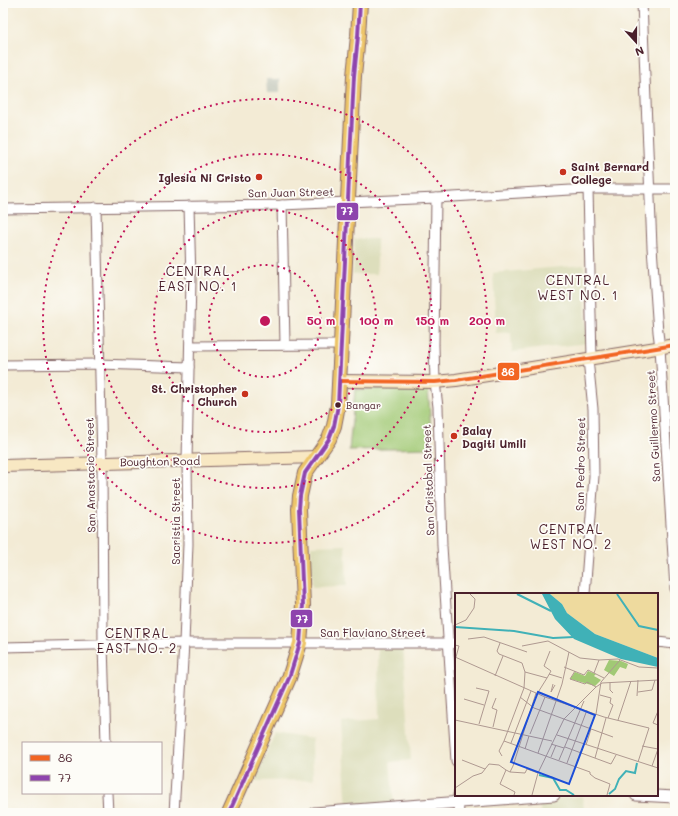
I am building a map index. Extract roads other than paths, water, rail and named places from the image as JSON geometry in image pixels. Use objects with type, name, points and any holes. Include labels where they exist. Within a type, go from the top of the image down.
[{"type":"highway","points":[[229,813],[289,678],[300,643],[303,605],[299,509],[300,496],[305,473],[329,439],[334,426],[338,405],[354,76],[360,3]]},
{"type":"main road","points":[[340,381],[435,382],[456,380],[675,345]]},
{"type":"main road","name":"Boughton Road","points":[[3,466],[317,457]]},
{"type":"street","name":"San Guillermo Street","points":[[642,3],[649,188],[675,589]]},
{"type":"street","name":"San Juan Street","points":[[3,209],[282,205],[348,203],[588,189],[675,189]]},
{"type":"street","name":"San Pedro Street","points":[[585,593],[594,476],[593,409],[590,358],[588,189]]},
{"type":"street","name":"San Cristobal Street","points":[[436,198],[434,345],[435,382],[442,546],[452,644],[455,732]]},
{"type":"street","points":[[282,205],[285,344]]},
{"type":"street","name":"Sacristia Street","points":[[174,813],[188,544],[187,460],[191,280],[189,206]]},
{"type":"street","name":"San Anastacio Street","points":[[96,207],[102,462],[103,645],[106,742]]},
{"type":"street","points":[[190,346],[285,344],[340,345]]},
{"type":"street","points":[[3,365],[99,364],[189,367]]},
{"type":"street","points":[[658,642],[675,644]]},
{"type":"street","name":"San Flaviano Street","points":[[3,647],[184,643],[452,644]]},
{"type":"street","points":[[107,794],[108,813]]},
{"type":"street","points":[[314,813],[459,804],[543,796]]},
{"type":"street","points":[[656,796],[675,797]]},
{"type":"place","name":"Saint Bernard College","points":[[563,172]]},
{"type":"place","name":"Iglesia Ni Cristo","points":[[259,177]]},
{"type":"place","name":"St. Christopher Church","points":[[245,394]]},
{"type":"place","name":"Bangar","points":[[338,405]]},
{"type":"place","name":"Balay Dagiti Umili","points":[[454,436]]},
{"type":"district","name":"CENTRAL EAST NO. 1","points":[[198,278]]},
{"type":"district","name":"CENTRAL WEST NO. 1","points":[[578,286]]},
{"type":"district","name":"CENTRAL WEST NO. 2","points":[[571,536]]},
{"type":"district","name":"CENTRAL EAST NO. 2","points":[[137,640]]}]
